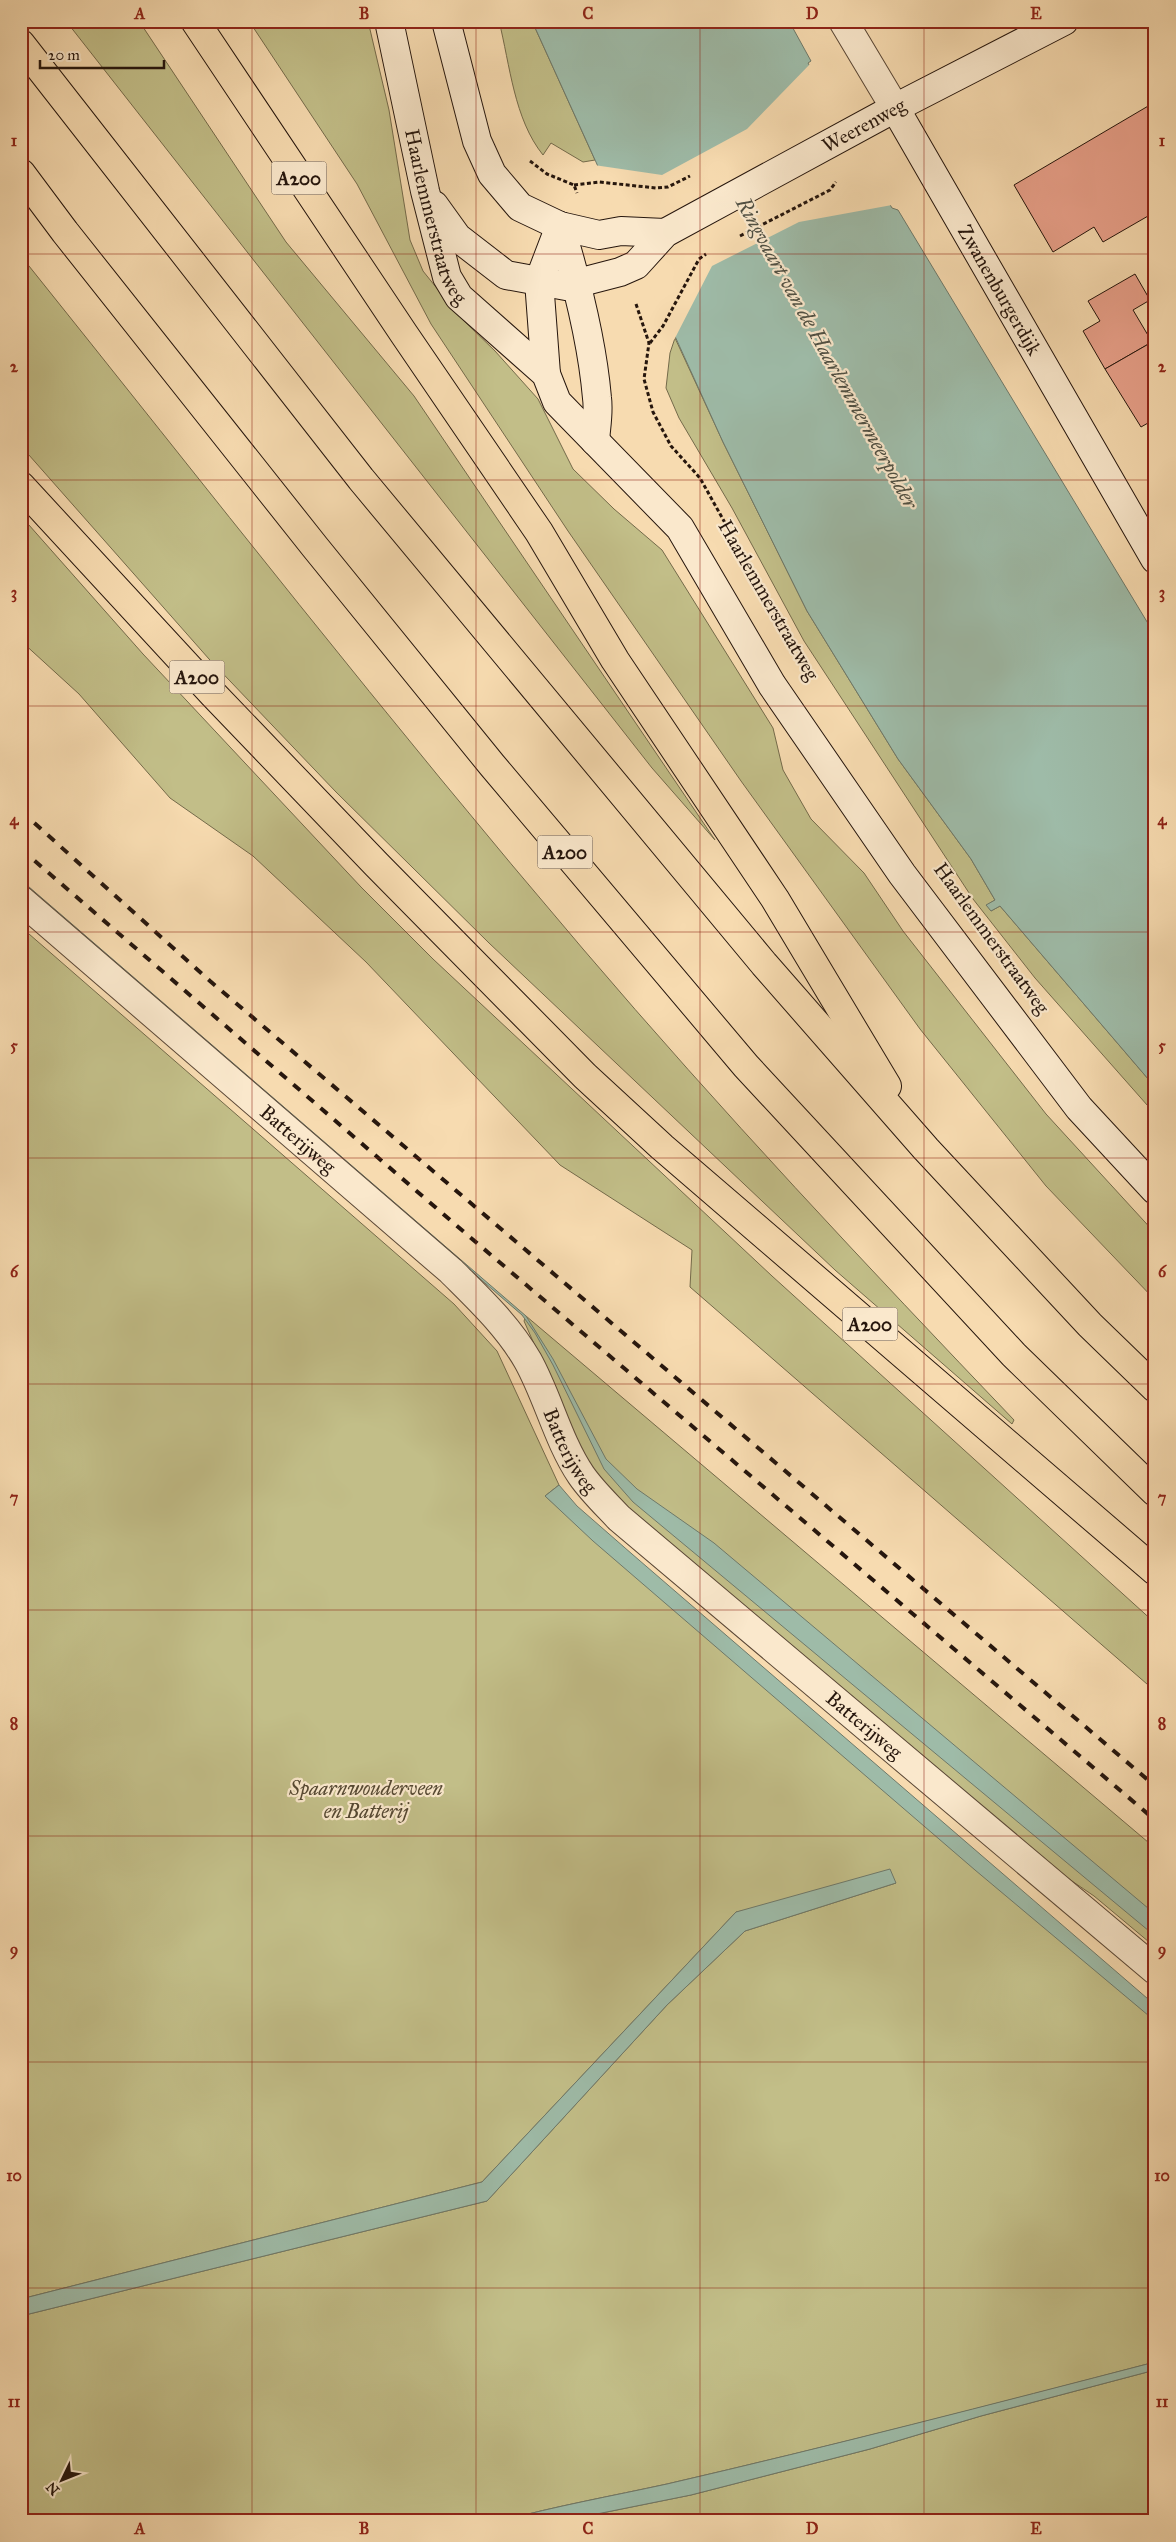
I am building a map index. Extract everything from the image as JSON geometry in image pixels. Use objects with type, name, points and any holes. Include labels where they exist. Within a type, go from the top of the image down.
[{"type":"highway","name":"A200","points":[[195,21],[409,342],[540,532],[615,660],[775,900],[926,1150]]},
{"type":"highway","name":"A200","points":[[21,44],[362,479],[764,964],[926,1150],[1090,1325],[1155,1388]]},
{"type":"highway","name":"A200","points":[[21,173],[65,232],[492,765],[746,1066],[1014,1355],[1155,1492]]},
{"type":"highway","name":"A200","points":[[21,486],[212,694],[585,1076],[662,1147],[1155,1571]]},
{"type":"street","name":"Haarlemmerstraatweg","points":[[389,21],[424,191],[448,277],[459,297],[546,374]]},
{"type":"street","points":[[446,21],[477,141],[492,174],[520,207],[560,226],[577,283],[598,400],[595,441]]},
{"type":"street","name":"Zwanenburgerdijk","points":[[843,21],[1155,560]]},
{"type":"street","name":"Weerenweg","points":[[628,269],[665,232],[853,133],[895,108],[1064,21]]},
{"type":"street","points":[[424,191],[457,237],[506,275],[566,286],[628,269]]},
{"type":"street","name":"Haarlemmerstraatweg","points":[[560,226],[539,281],[546,374],[557,402],[680,528],[772,685],[902,874],[1079,1108],[1155,1190]]},
{"type":"street","name":"Weerenweg","points":[[560,226],[610,233],[665,232]]},
{"type":"street","name":"Batterijweg","points":[[21,900],[451,1271],[474,1293],[516,1341],[538,1381],[580,1474],[597,1496],[619,1518],[1155,1970]]},
{"type":"path","points":[[528,160],[547,174],[574,185],[599,182],[662,188],[694,174]]},
{"type":"path","name":"Weerenweg","points":[[733,239],[830,190],[841,176]]},
{"type":"path","points":[[574,185],[610,233]]},
{"type":"path","points":[[649,343],[663,326],[699,260],[707,253]]},
{"type":"path","name":"Haarlemmerstraatweg","points":[[628,269],[649,343],[644,380],[653,412],[671,446],[700,478],[794,646]]},
{"type":"green space","points":[[66,21],[139,21],[286,242],[414,396],[715,840],[652,768]]},
{"type":"green space","points":[[249,21],[368,21],[389,110],[410,240],[423,271],[459,316],[495,351],[538,399],[573,469],[614,509],[662,550],[773,728],[783,770],[811,819],[864,873],[903,931],[1046,1114],[1155,1233],[1155,1300],[1046,1186],[920,1029],[741,781],[568,531],[431,324],[357,184]]},
{"type":"green space","points":[[499,21],[532,21],[595,160],[583,162],[551,143],[543,155],[533,141],[525,125],[514,91]]},
{"type":"green space","points":[[21,256],[369,692],[583,949],[795,1187],[1014,1420],[1012,1424],[835,1270],[489,943],[336,792],[209,659],[21,446]]},
{"type":"green space","points":[[675,338],[723,442],[807,611],[898,759],[971,859],[995,900],[987,905],[991,911],[1000,906],[1155,1087],[1155,1114],[1035,978],[973,899],[804,641],[732,508],[679,418],[666,388],[670,353]]},
{"type":"green space","points":[[21,516],[143,654],[361,887],[433,959],[772,1276],[1155,1623],[1155,1691],[690,1287],[692,1250],[560,1165],[366,962],[253,856],[170,798],[79,694],[21,641]]},
{"type":"green space","name":"Spaarnwouderveen en Batterij","points":[[21,927],[454,1304],[497,1351],[559,1485],[545,1496],[1155,2019],[1155,2362],[790,2455],[501,2521],[21,2521],[21,2316],[487,2201],[667,2005],[745,1931],[896,1883],[736,1912],[482,2182],[21,2299]]},
{"type":"green space","points":[[526,1316],[1155,1848],[1155,1947],[1094,1896],[1041,1860],[642,1523],[602,1482],[579,1446],[524,1321]]},
{"type":"green space","points":[[1155,2370],[1155,2521],[562,2521],[691,2495],[870,2449],[981,2416]]},
{"type":"water","name":"Ringvaart van de Haarlemmermeerpolder","points":[[532,21],[789,21],[811,61],[808,63],[892,208],[898,210],[1155,635],[1155,1087],[1000,906],[991,911],[986,905],[995,900],[971,859],[898,759],[807,611],[723,442]]},
{"type":"water","points":[[21,880],[526,1316],[553,1359],[606,1459],[637,1489],[714,1543],[1155,1914],[1155,1936],[633,1502],[604,1469],[553,1365],[535,1333],[522,1315],[21,883]]},
{"type":"water","points":[[559,1485],[577,1506],[632,1554],[1155,2005],[1155,2021],[975,1870],[593,1541],[545,1496]]},
{"type":"water","points":[[890,1869],[896,1883],[745,1931],[667,2005],[487,2201],[21,2316],[21,2299],[482,2182],[736,1912]]},
{"type":"water","points":[[1155,2362],[1155,2370],[981,2416],[870,2449],[691,2495],[562,2521],[501,2521],[790,2455]]},
{"type":"pier","points":[[812,62],[811,64],[892,205],[799,222],[712,266],[674,340],[594,165],[662,175],[747,129]]},
{"type":"building","points":[[1155,102],[1155,212],[1103,242],[1094,227],[1053,252],[1014,185]]},
{"type":"building","points":[[1135,274],[1150,300],[1133,310],[1152,342],[1105,369],[1083,331],[1100,321],[1088,301]]},
{"type":"building","points":[[1152,342],[1155,347],[1155,419],[1141,427],[1105,369]]},
{"type":"railway","points":[[21,811],[210,981],[1155,1786]]},
{"type":"railway","points":[[21,849],[464,1232],[1155,1820]]}]
